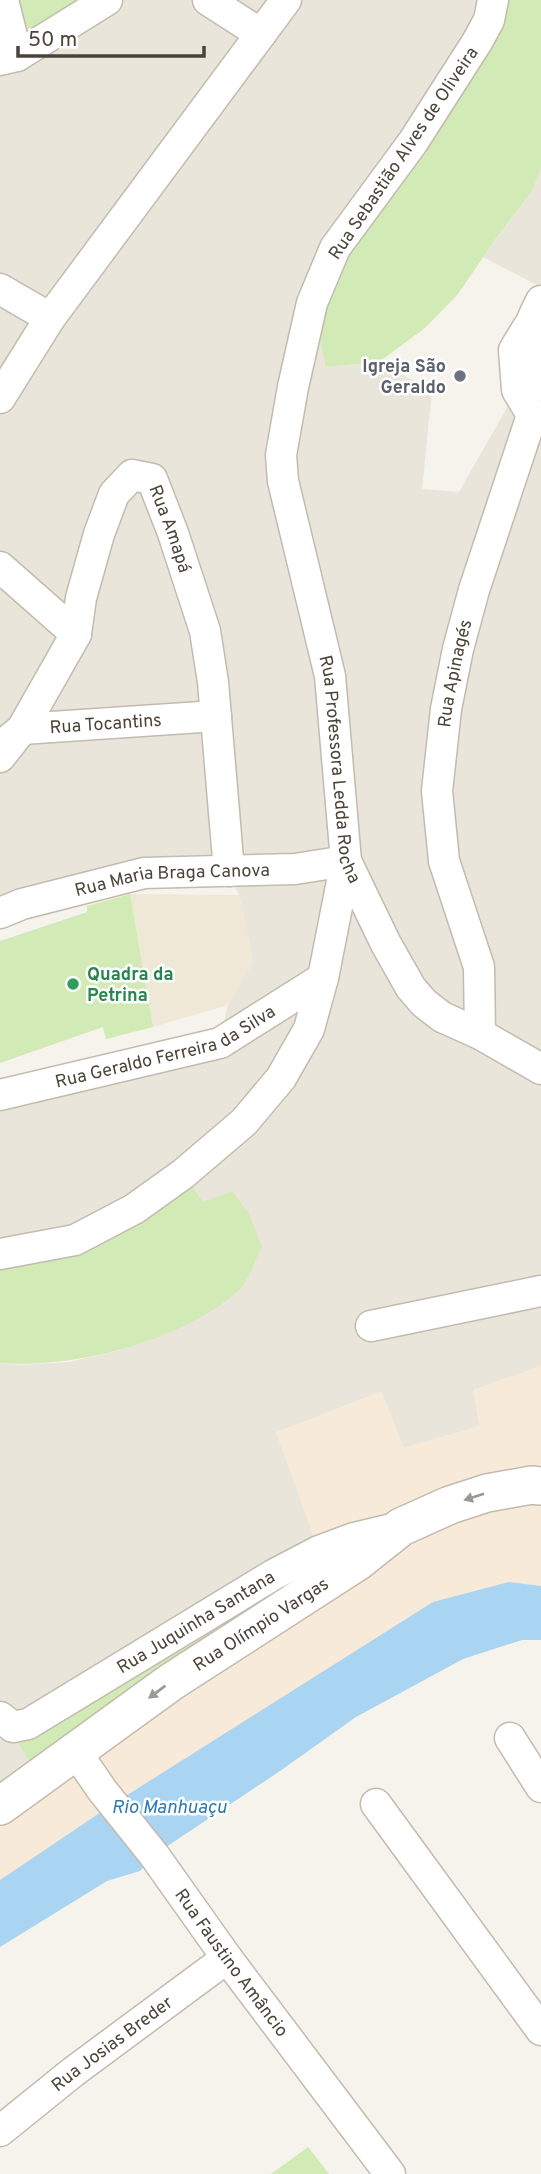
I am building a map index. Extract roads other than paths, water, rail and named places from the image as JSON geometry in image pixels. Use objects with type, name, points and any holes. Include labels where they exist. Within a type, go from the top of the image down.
[{"type":"street","points":[[3,0],[9,58],[107,0]]},
{"type":"street","points":[[208,0],[261,34]]},
{"type":"street","points":[[0,398],[50,318],[286,0]]},
{"type":"street","name":"Rua Sebastião Alves de Oliveira","points":[[293,387],[312,303],[335,248],[413,142],[477,42],[489,20],[493,0]]},
{"type":"street","points":[[0,289],[50,318]]},
{"type":"street","name":"Rua Apinagés","points":[[480,1034],[479,967],[444,861],[437,791],[446,709],[458,649],[474,590],[532,415],[517,390],[514,350],[534,332],[541,301]]},
{"type":"street","points":[[534,332],[526,348],[541,385]]},
{"type":"street","name":"Rua Professora Ledda Rocha","points":[[293,387],[281,455],[283,481],[330,676],[346,861],[386,944],[411,988],[424,1003],[442,1017],[480,1034],[541,1069]]},
{"type":"street","name":"Rua Amapá","points":[[0,757],[76,634],[81,598],[99,534],[114,494],[132,475],[152,479],[205,631],[213,682],[229,871]]},
{"type":"street","points":[[0,567],[76,634]]},
{"type":"street","name":"Rua Tocantins","points":[[11,738],[216,716]]},
{"type":"street","points":[[0,1254],[75,1240],[134,1209],[183,1174],[244,1122],[281,1078],[309,1029],[323,978],[346,861]]},
{"type":"street","name":"Rua Maria Braga Canova","points":[[0,913],[22,904],[144,873],[295,870],[346,861]]},
{"type":"street","name":"Rua Geraldo Ferreira da Silva","points":[[0,1095],[220,1044],[323,978]]},
{"type":"street","points":[[371,1326],[541,1291]]},
{"type":"street","name":"Rua Olímpio Vargas","points":[[0,1807],[171,1682],[357,1562],[401,1527],[450,1505],[487,1493],[532,1485],[541,1486]]},
{"type":"street","name":"Rua Juquinha Santana","points":[[0,1717],[13,1727],[28,1724],[273,1575],[319,1551],[354,1538],[401,1527]]},
{"type":"street","points":[[510,1738],[541,1787]]},
{"type":"street","name":"Rua Faustino Amâncio","points":[[76,1752],[390,2174]]},
{"type":"street","points":[[376,1804],[541,2030]]},
{"type":"street","name":"Rua Josias Breder","points":[[0,2131],[73,2072],[227,1958]]},
{"type":"water","name":"Rio Manhuaçu","points":[[509,1582],[541,1586],[541,1640],[522,1640],[463,1659],[356,1717],[154,1855],[140,1871],[107,1881],[0,1947],[0,1880],[113,1804],[433,1602]]},
{"type":"place","name":"Igreja São Geraldo","points":[[460,376]]},
{"type":"place","name":"Quadra da Petrina","points":[[73,984]]}]
